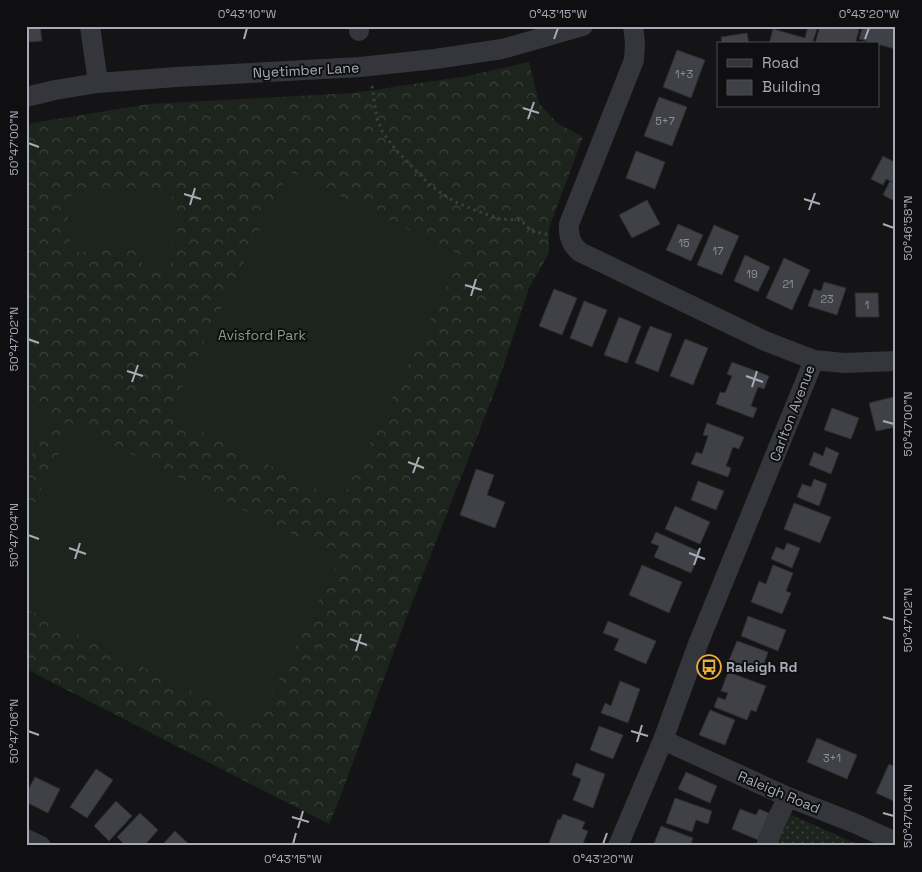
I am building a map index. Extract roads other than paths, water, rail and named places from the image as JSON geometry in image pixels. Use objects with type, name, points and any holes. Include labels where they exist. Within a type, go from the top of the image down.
[{"type":"street","points":[[90,26],[98,83]]},
{"type":"street","name":"Nyetimber Lane","points":[[26,97],[98,83],[360,68],[435,59],[502,49],[584,26]]},
{"type":"street","name":"Carlton Avenue","points":[[618,846],[663,740],[698,644],[814,360],[765,341],[575,248],[569,230],[570,224],[634,60],[633,26]]},
{"type":"street","points":[[814,360],[844,363],[896,361]]},
{"type":"street","name":"Raleigh Road","points":[[663,740],[788,797],[896,842]]},
{"type":"street","points":[[766,846],[788,797]]},
{"type":"street","points":[[26,839],[41,846]]},
{"type":"place","name":"Raleigh Rd","points":[[709,667]]},
{"type":"park label","name":"Avisford Park","points":[[262,335]]}]
